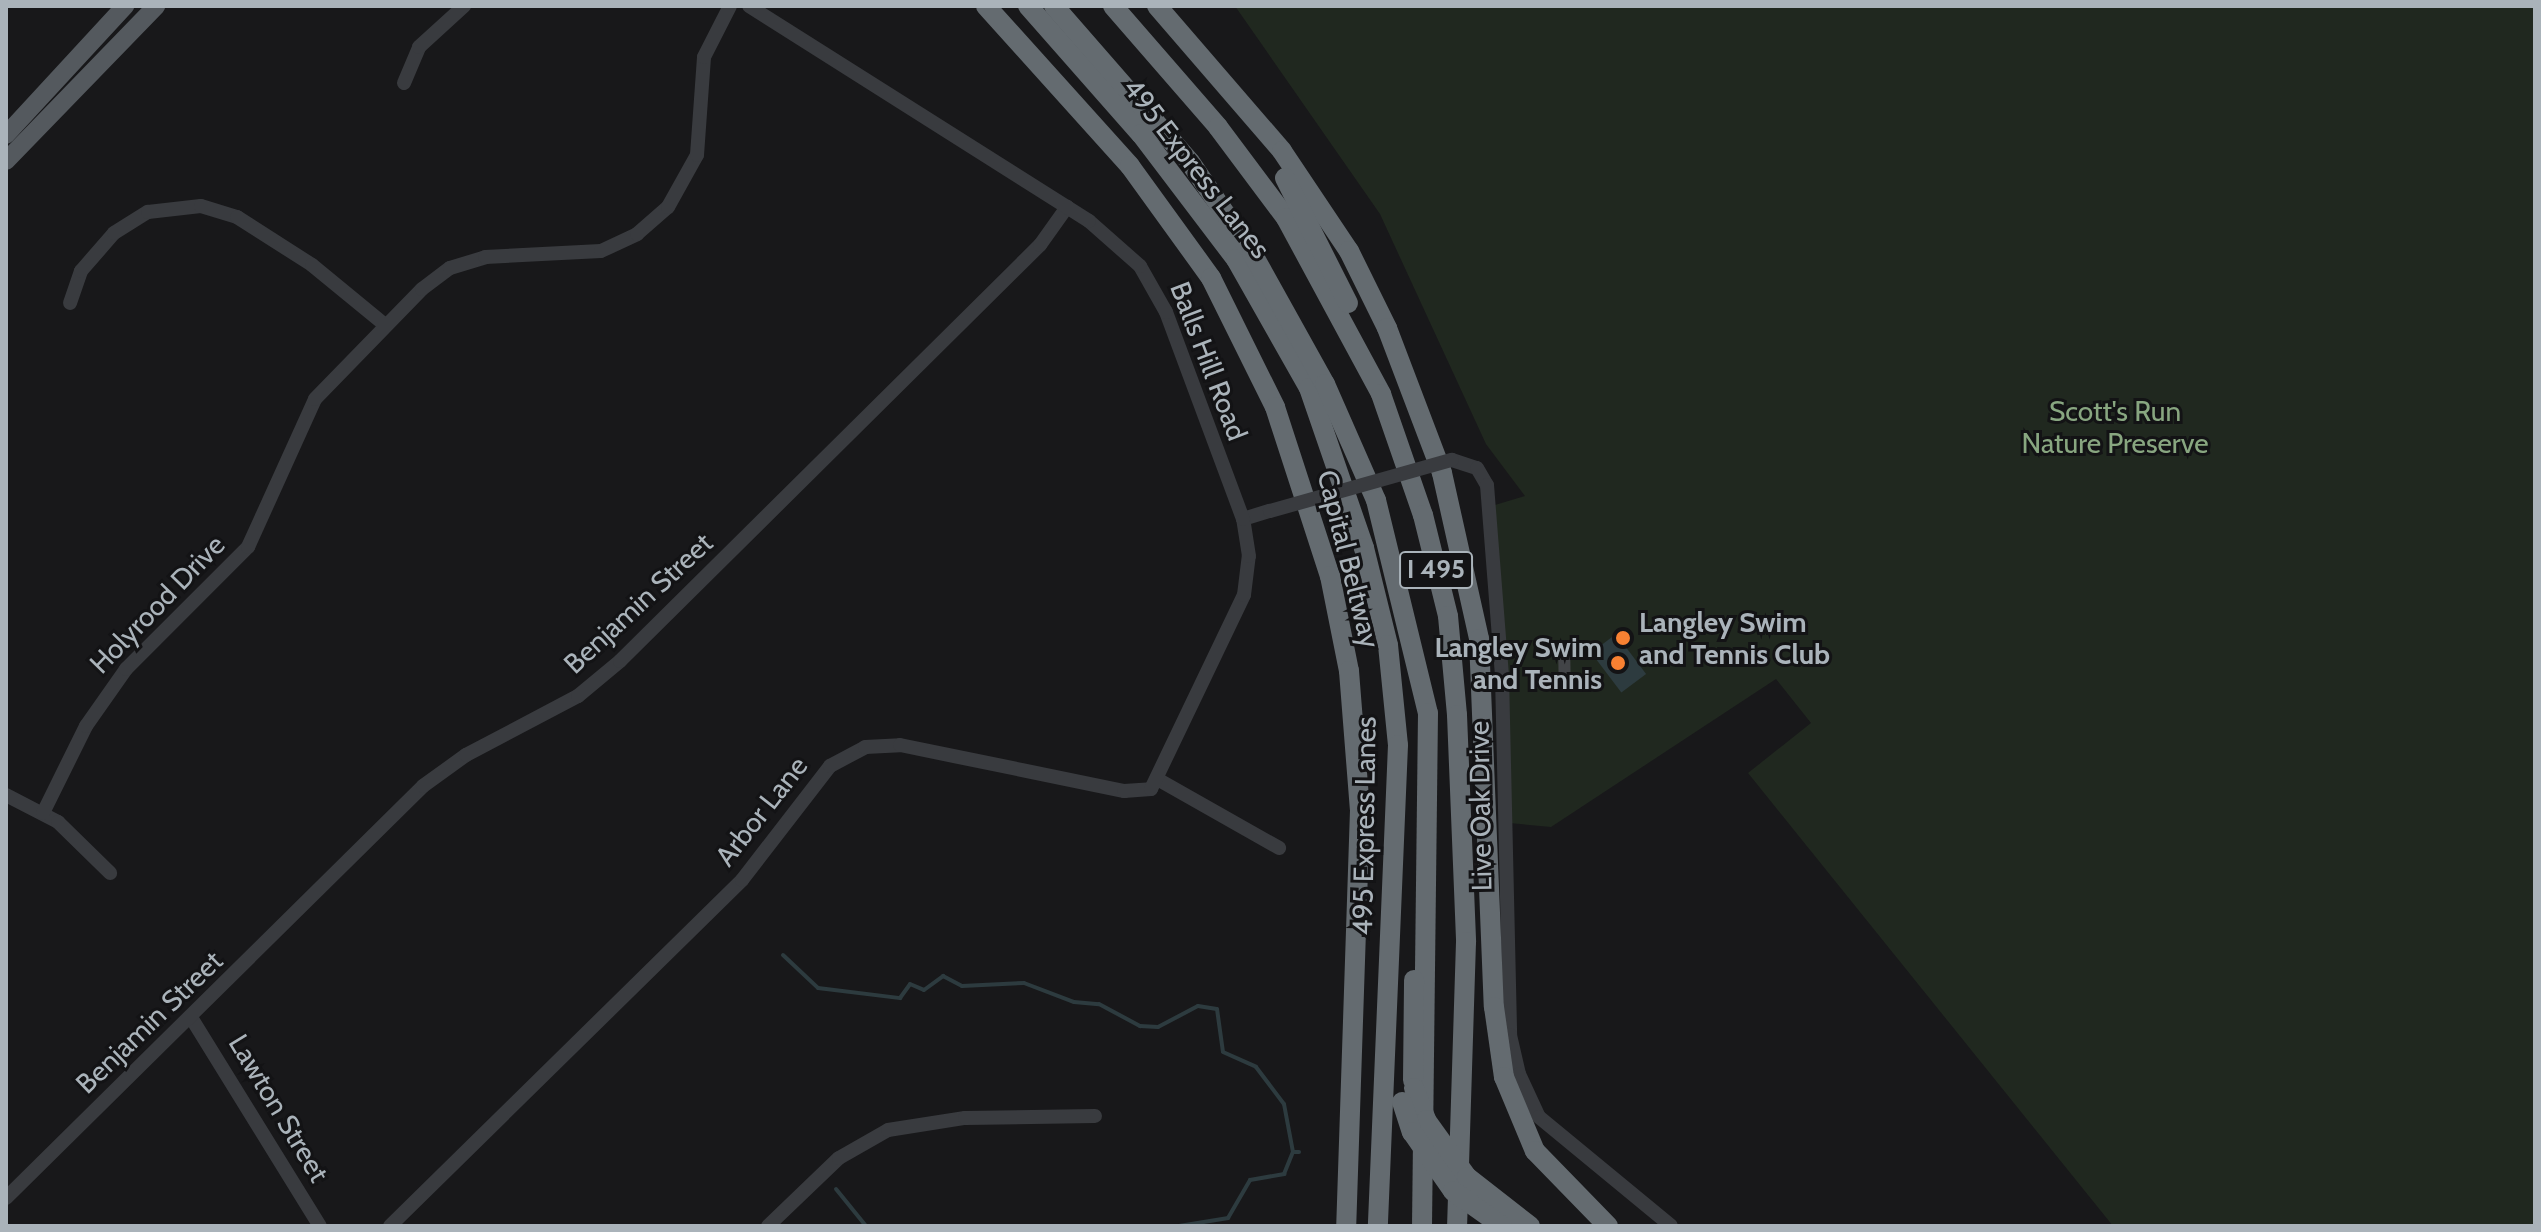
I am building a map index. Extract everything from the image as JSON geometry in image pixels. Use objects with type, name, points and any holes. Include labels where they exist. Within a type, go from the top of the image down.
[{"type":"highway","name":"495 Express Lanes","points":[[1028,6],[1192,198],[1236,259],[1309,388],[1364,548],[1388,645],[1398,745],[1378,1226]]},
{"type":"highway","name":"495 Express Lanes","points":[[1054,6],[1190,162],[1252,253],[1325,384],[1376,500],[1428,713],[1426,1120],[1422,1226]]},
{"type":"highway","name":"I 495","points":[[1113,6],[1218,127],[1286,218],[1381,394],[1423,515],[1451,644],[1466,942],[1457,1226]]},
{"type":"highway","points":[[1157,6],[1282,151],[1349,251],[1387,328],[1442,473],[1479,639],[1494,1007],[1504,1077],[1535,1151],[1608,1226]]},
{"type":"highway","name":"Capital Beltway","points":[[988,11],[1130,166],[1211,278],[1275,407],[1330,576],[1349,671],[1360,810],[1346,1226]]},
{"type":"highway","points":[[1211,71],[1296,194],[1352,312],[1381,394]]},
{"type":"highway","points":[[1428,713],[1408,1095],[1467,1177],[1530,1226]]},
{"type":"highway","points":[[1398,745],[1406,859],[1408,1095],[1412,1132],[1453,1191],[1502,1226]]},
{"type":"main road","points":[[6,135],[125,6]]},
{"type":"main road","points":[[6,161],[156,6]]},
{"type":"street","points":[[404,83],[419,47],[464,6]]},
{"type":"street","name":"Holyrood Drive","points":[[43,813],[104,698],[140,653],[233,567],[260,526],[309,408],[385,325],[434,278],[466,261],[582,256],[620,244],[654,222],[680,191],[697,155],[704,57],[730,6]]},
{"type":"street","name":"Balls Hill Road","points":[[749,6],[1067,207],[1126,249],[1154,286],[1243,519],[1248,574],[1236,621],[1188,708],[1159,780]]},
{"type":"street","points":[[70,303],[81,271],[114,233],[148,212],[201,206],[237,217],[312,265],[385,325]]},
{"type":"street","name":"Benjamin Street","points":[[6,1198],[192,1019],[432,779],[578,696],[620,661],[1040,245],[1067,207]]},
{"type":"street","name":"Live Oak Drive","points":[[1243,519],[1452,460],[1477,468],[1487,485],[1502,676],[1510,1035],[1519,1074],[1539,1117],[1671,1226]]},
{"type":"street","name":"Arbor Lane","points":[[390,1226],[742,880],[819,775],[842,758],[865,747],[900,745],[1124,791],[1151,789],[1159,780]]},
{"type":"street","points":[[1159,780],[1279,848]]},
{"type":"street","points":[[6,795],[43,813],[110,873]]},
{"type":"street","name":"Lawton Street","points":[[192,1019],[320,1226]]},
{"type":"street","points":[[768,1226],[839,1158],[888,1130],[965,1118],[1095,1116]]},
{"type":"green space","name":"Scott's Run Nature Preserve","points":[[1235,6],[2535,6],[2535,1226],[2113,1226],[1748,773],[1811,723],[1776,679],[1551,827],[1509,823],[1495,505],[1525,496],[1486,444],[1380,214]]},
{"type":"shaded area","name":"Langley Swim and Tennis","points":[[1616,634],[1646,674],[1621,693],[1591,653]]},
{"type":"building","name":"Langley Swim and Tennis Club","points":[[1558,642],[1570,642],[1571,688],[1559,688]]},
{"type":"waterway","points":[[783,955],[818,988],[900,998],[910,984],[924,990],[943,976],[962,986],[1024,983],[1074,1002],[1099,1004],[1140,1026],[1158,1027],[1198,1006],[1217,1009],[1223,1052],[1256,1067],[1284,1104],[1293,1152],[1299,1152]]},
{"type":"waterway","points":[[1179,1226],[1228,1218],[1250,1180],[1284,1174],[1293,1152]]},
{"type":"waterway","points":[[836,1189],[866,1226]]},
{"type":"place","name":"Langley Swim and Tennis Club","points":[[1623,638]]},
{"type":"place","name":"Langley Swim and Tennis","points":[[1618,663]]}]
